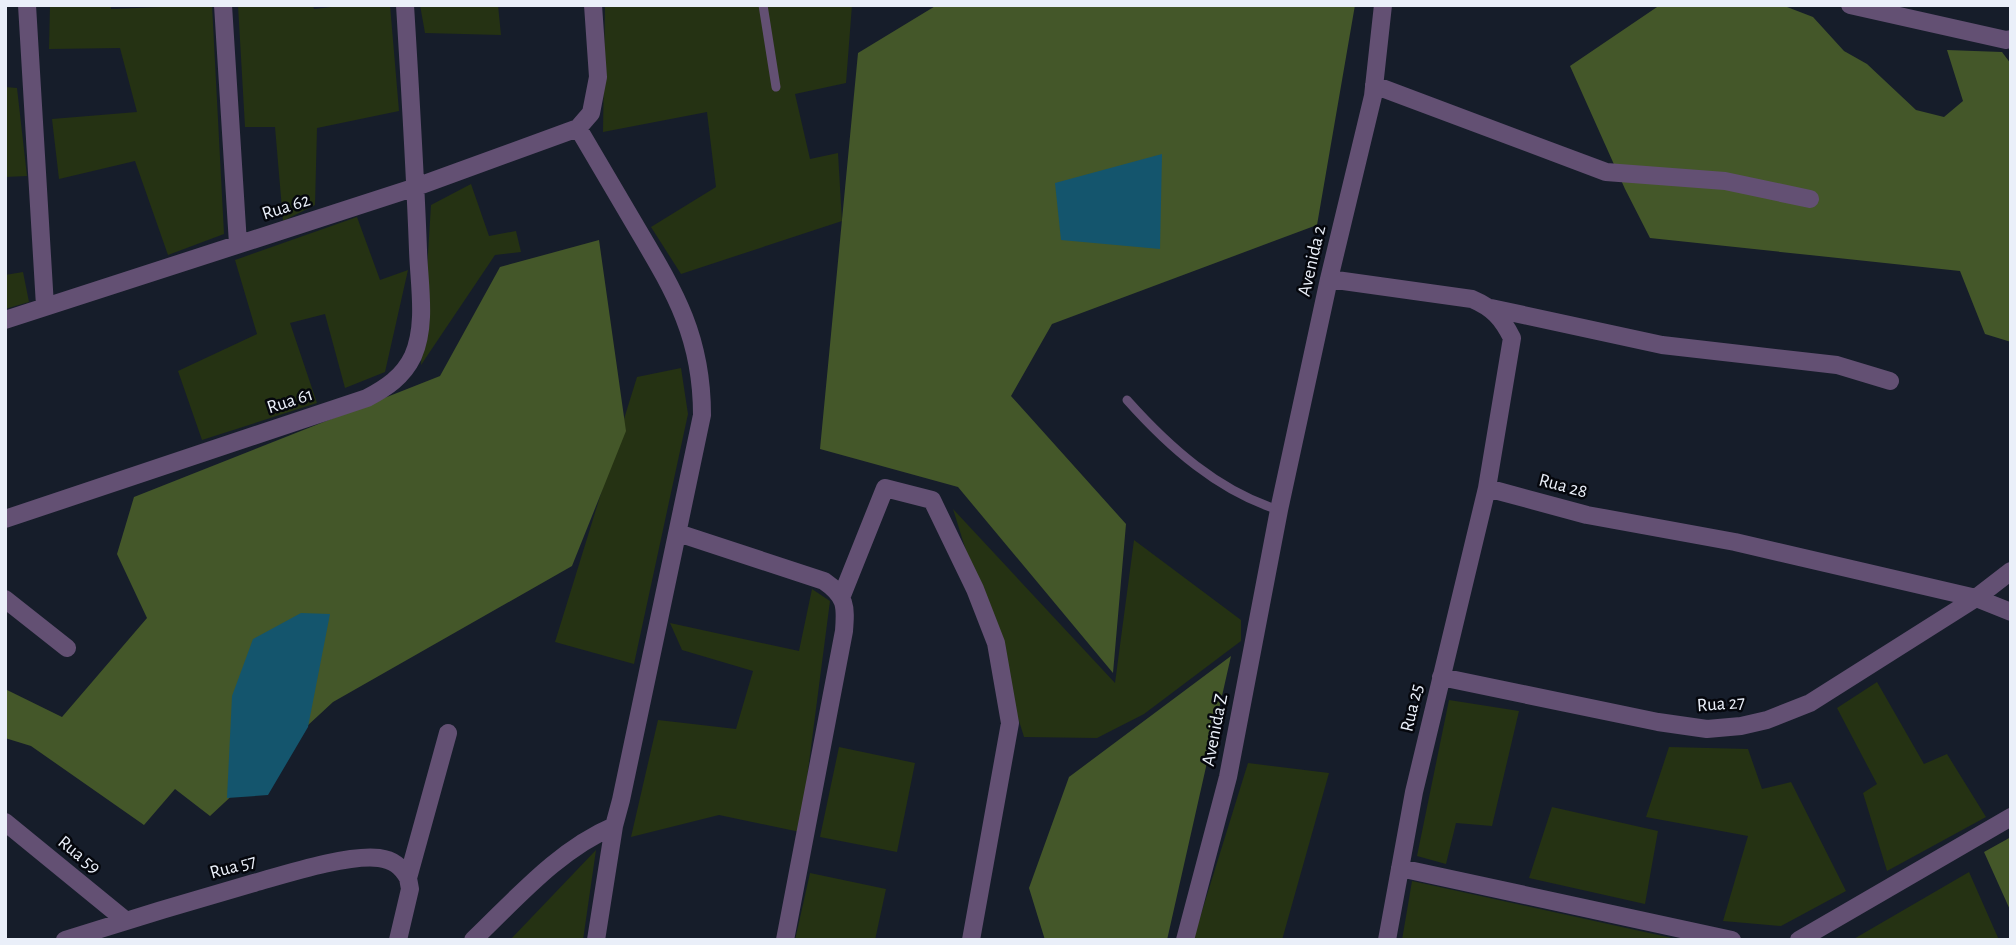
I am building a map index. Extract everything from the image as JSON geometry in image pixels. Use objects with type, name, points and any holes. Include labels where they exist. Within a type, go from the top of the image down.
[{"type":"street","points":[[27,5],[45,306]]},
{"type":"street","points":[[223,5],[238,244]]},
{"type":"street","name":"Rua 61","points":[[5,519],[367,398],[386,388],[401,375],[417,343],[421,294],[405,5]]},
{"type":"street","points":[[593,5],[598,77],[591,113],[578,128],[681,307],[695,344],[702,381],[702,415],[614,826],[596,940]]},
{"type":"street","name":"Avenida 2","points":[[1277,518],[1374,85],[1383,5]]},
{"type":"street","points":[[1850,5],[2011,39]]},
{"type":"street","points":[[1374,85],[1606,172],[1725,181],[1810,199]]},
{"type":"street","name":"Rua 62","points":[[5,320],[416,187],[578,128]]},
{"type":"street","points":[[1329,279],[1472,299],[1491,308],[1662,345],[1838,365],[1890,382]]},
{"type":"street","points":[[1487,488],[1512,338],[1504,321],[1491,308]]},
{"type":"street","points":[[841,598],[885,488],[932,500],[975,589],[996,643],[1010,723],[971,940]]},
{"type":"street","name":"Rua 28","points":[[1487,488],[1587,515],[1735,542],[1976,598],[2011,612]]},
{"type":"street","name":"Rua 25","points":[[1387,940],[1414,792],[1487,488]]},
{"type":"street","name":"Avenida Z","points":[[1185,940],[1228,777],[1277,518]]},
{"type":"street","points":[[678,533],[809,575],[834,588],[846,608],[844,631],[785,940]]},
{"type":"street","name":"Rua 27","points":[[1441,677],[1658,722],[1707,729],[1741,726],[1767,720],[1810,703],[1976,598],[2011,570]]},
{"type":"street","points":[[5,599],[67,648]]},
{"type":"street","points":[[398,940],[410,889],[408,878],[448,733]]},
{"type":"street","points":[[1799,940],[2011,817]]},
{"type":"street","name":"Rua 59","points":[[5,822],[125,920]]},
{"type":"street","points":[[473,940],[553,863],[580,842],[614,826]]},
{"type":"street","name":"Rua 57","points":[[65,940],[125,920],[332,863],[376,857],[391,860],[403,869],[408,878]]},
{"type":"street","points":[[1400,868],[1732,940]]},
{"type":"lane","points":[[763,5],[776,86]]},
{"type":"lane","points":[[1126,400],[1155,432],[1231,491],[1277,518]]},
{"type":"green space","points":[[50,5],[111,5],[111,9],[212,5],[224,234],[168,255],[135,161],[59,179],[52,119],[137,112],[120,48],[49,49]]},
{"type":"green space","points":[[238,5],[313,5],[314,9],[349,5],[390,5],[399,111],[317,128],[315,205],[283,221],[275,127],[245,127]]},
{"type":"green space","points":[[420,5],[498,5],[501,35],[425,33]]},
{"type":"green space","points":[[605,5],[852,5],[846,83],[795,94],[810,159],[838,153],[842,221],[681,274],[651,227],[716,187],[707,112],[603,132]]},
{"type":"green space","points":[[937,5],[1355,5],[1317,225],[1052,324],[1011,396],[1126,524],[1113,673],[958,487],[820,449],[858,53]]},
{"type":"green space","points":[[1660,5],[1768,5],[1787,7],[1813,17],[1844,51],[1867,64],[1916,110],[1944,117],[1963,101],[1947,50],[2002,52],[2011,64],[2011,342],[1985,334],[1960,271],[1650,238],[1570,66]]},
{"type":"green space","points":[[5,87],[17,88],[27,176],[5,177]]},
{"type":"green space","points":[[471,184],[489,236],[516,231],[521,252],[495,255],[421,365],[431,205]]},
{"type":"green space","points":[[357,217],[380,280],[408,270],[385,372],[345,388],[325,314],[290,323],[317,403],[202,440],[178,371],[257,334],[235,260]]},
{"type":"green space","points":[[599,240],[626,431],[572,566],[333,702],[210,816],[175,789],[144,825],[31,746],[5,738],[5,689],[62,717],[147,618],[117,554],[134,497],[440,376],[500,267]]},
{"type":"green space","points":[[23,272],[29,302],[5,309],[5,275]]},
{"type":"green space","points":[[681,368],[688,414],[634,664],[555,642],[637,377]]},
{"type":"green space","points":[[953,509],[1115,683],[1134,540],[1241,620],[1241,641],[1144,714],[1097,738],[1024,737]]},
{"type":"green space","points":[[812,589],[830,601],[800,832],[719,815],[631,837],[658,720],[736,729],[753,671],[682,650],[670,623],[799,651]]},
{"type":"green space","points":[[1231,656],[1167,940],[1045,940],[1029,888],[1069,777]]},
{"type":"green space","points":[[1877,682],[1924,764],[1947,754],[1986,817],[1887,871],[1863,793],[1877,784],[1837,708]]},
{"type":"green space","points":[[1449,700],[1519,711],[1492,826],[1456,823],[1446,864],[1417,856]]},
{"type":"green space","points":[[839,747],[915,763],[897,852],[820,837]]},
{"type":"green space","points":[[1669,747],[1748,749],[1762,789],[1791,782],[1846,891],[1781,926],[1723,921],[1748,836],[1646,817]]},
{"type":"green space","points":[[1248,763],[1329,773],[1282,940],[1193,940]]},
{"type":"green space","points":[[1552,807],[1658,831],[1645,904],[1529,878]]},
{"type":"green space","points":[[2011,837],[2011,912],[1984,852]]},
{"type":"green space","points":[[596,850],[583,940],[510,940]]},
{"type":"green space","points":[[1969,872],[1999,940],[1852,940]]},
{"type":"green space","points":[[810,873],[886,889],[875,940],[795,940]]},
{"type":"green space","points":[[1412,881],[1681,940],[1402,940]]},
{"type":"water","points":[[1162,154],[1160,249],[1061,240],[1055,183]]},
{"type":"water","points":[[301,613],[330,614],[308,727],[268,795],[227,798],[232,696],[253,639]]}]
